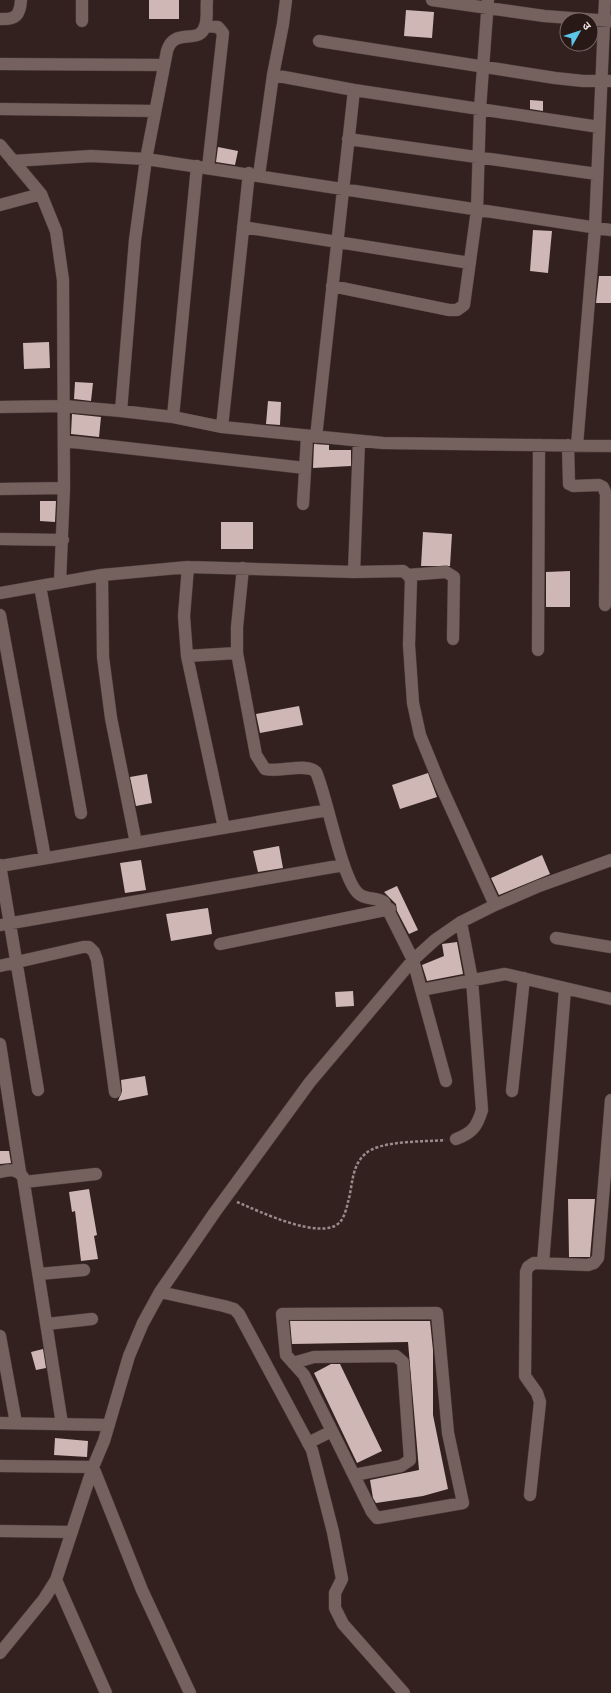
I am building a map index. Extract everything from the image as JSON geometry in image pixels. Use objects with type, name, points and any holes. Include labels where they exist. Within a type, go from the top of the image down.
[{"type":"street","points":[[0,19],[13,19],[17,16],[20,12],[21,0]]},
{"type":"street","points":[[82,0],[82,21]]},
{"type":"street","points":[[121,411],[135,240],[146,159],[168,44],[173,39],[196,36],[202,32],[206,26],[207,0]]},
{"type":"street","points":[[222,427],[243,227],[283,24],[286,0]]},
{"type":"street","points":[[432,0],[488,4],[608,21]]},
{"type":"street","points":[[605,0],[608,21],[606,81],[599,127],[595,228],[569,484],[573,486],[600,486],[606,494],[605,605]]},
{"type":"street","points":[[332,286],[457,310],[461,309],[465,301],[477,210],[480,109],[488,4]]},
{"type":"street","points":[[173,417],[203,167],[223,33],[218,27],[206,26]]},
{"type":"street","points":[[320,41],[555,78],[606,81]]},
{"type":"street","points":[[0,64],[164,65]]},
{"type":"street","points":[[273,75],[354,90],[599,127]]},
{"type":"street","points":[[303,504],[305,468],[312,437],[332,286],[354,90]]},
{"type":"street","points":[[0,109],[155,111]]},
{"type":"street","points":[[348,139],[597,174]]},
{"type":"street","points":[[2,149],[41,194],[56,231],[63,280],[64,488],[63,540],[60,582]]},
{"type":"street","points":[[13,161],[90,156],[146,159],[254,174],[611,230]]},
{"type":"street","points":[[0,205],[41,194]]},
{"type":"street","points":[[243,227],[470,263]]},
{"type":"street","points":[[0,407],[64,406],[121,411],[173,417],[222,427],[383,443],[611,446]]},
{"type":"street","points":[[64,441],[305,468]]},
{"type":"street","points":[[354,572],[359,441]]},
{"type":"street","points":[[538,650],[539,445]]},
{"type":"street","points":[[0,489],[64,488]]},
{"type":"street","points":[[0,539],[63,540]]},
{"type":"street","points":[[188,566],[184,616],[187,656],[224,828]]},
{"type":"street","points":[[0,593],[102,575],[188,566],[354,572],[403,571],[408,574],[446,572],[454,577],[455,582],[453,639]]},
{"type":"street","points":[[243,568],[236,653],[256,755],[260,764],[265,769],[271,771],[306,768],[313,769],[318,777],[344,864],[358,893],[365,898],[379,898],[390,909],[413,960],[446,1081]]},
{"type":"street","points":[[408,574],[410,580],[409,645],[413,703],[420,735],[440,784],[495,905]]},
{"type":"street","points":[[102,575],[103,657],[111,718],[136,843]]},
{"type":"street","points":[[40,586],[80,813]]},
{"type":"street","points":[[0,615],[45,858]]},
{"type":"street","points":[[187,656],[236,653]]},
{"type":"street","points":[[38,1090],[16,962],[5,924],[0,866],[328,810]]},
{"type":"street","points":[[0,1653],[44,1599],[56,1580],[93,1467],[109,1425],[129,1356],[143,1322],[160,1292],[226,1197],[310,1082],[413,960],[435,940],[461,922],[495,905],[539,886],[611,860]]},
{"type":"street","points":[[5,924],[344,864]]},
{"type":"street","points":[[220,944],[390,909]]},
{"type":"street","points":[[456,1139],[467,1135],[478,1124],[482,1110],[472,980],[461,922]]},
{"type":"street","points":[[556,938],[611,947]]},
{"type":"street","points":[[0,966],[83,947],[89,947],[94,952],[98,960],[115,1092]]},
{"type":"street","points":[[421,990],[488,976],[505,974],[566,990],[611,999]]},
{"type":"street","points":[[512,1091],[524,978]]},
{"type":"street","points":[[543,1264],[566,990]]},
{"type":"street","points":[[0,1044],[39,1274],[62,1424]]},
{"type":"street","points":[[530,1495],[540,1402],[537,1393],[525,1376],[526,1272],[528,1267],[534,1263],[588,1265],[594,1263],[598,1258],[611,1100]]},
{"type":"street","points":[[0,1172],[15,1170],[22,1177],[96,1174]]},
{"type":"street","points":[[39,1274],[84,1270]]},
{"type":"street","points":[[160,1292],[224,1306],[234,1309],[239,1314],[312,1450],[333,1532],[342,1579],[335,1592],[335,1608],[344,1624],[404,1693]]},
{"type":"street","points":[[437,1313],[448,1433],[463,1503],[378,1518],[372,1512],[332,1432],[304,1375],[286,1355],[282,1314],[437,1313]]},
{"type":"street","points":[[46,1324],[92,1319]]},
{"type":"street","points":[[0,1336],[16,1423]]},
{"type":"street","points":[[293,1363],[314,1357],[396,1356],[403,1362],[410,1460],[401,1466],[354,1475]]},
{"type":"street","points":[[0,1423],[109,1425]]},
{"type":"street","points":[[308,1443],[332,1432]]},
{"type":"street","points":[[0,1466],[93,1467]]},
{"type":"street","points":[[93,1467],[142,1590],[190,1693]]},
{"type":"street","points":[[0,1531],[72,1532]]},
{"type":"street","points":[[56,1580],[106,1693]]},
{"type":"path","points":[[226,1197],[263,1213],[311,1229],[327,1229],[340,1222],[348,1202],[355,1167],[366,1154],[380,1146],[456,1139]]},
{"type":"building","points":[[149,0],[179,0],[179,19],[149,19]]},
{"type":"building","points":[[406,10],[434,12],[432,38],[404,36]]},
{"type":"building","points":[[530,100],[543,101],[543,111],[530,109]]},
{"type":"building","points":[[218,147],[238,151],[235,165],[216,162]]},
{"type":"building","points":[[533,230],[552,231],[548,273],[530,271]]},
{"type":"building","points":[[599,276],[611,276],[611,303],[596,303]]},
{"type":"building","points":[[49,342],[50,368],[24,369],[23,343]]},
{"type":"building","points":[[75,382],[93,383],[91,401],[74,399]]},
{"type":"building","points":[[268,401],[281,402],[280,425],[266,424]]},
{"type":"building","points":[[72,414],[101,417],[99,437],[71,434]]},
{"type":"building","points":[[314,444],[329,445],[329,450],[351,450],[351,466],[313,468]]},
{"type":"building","points":[[40,501],[56,501],[55,522],[40,521]]},
{"type":"building","points":[[221,522],[253,522],[253,549],[221,549]]},
{"type":"building","points":[[423,532],[452,534],[450,566],[421,566]]},
{"type":"building","points":[[570,571],[570,607],[546,607],[546,572]]},
{"type":"building","points":[[299,706],[303,725],[260,733],[256,714]]},
{"type":"building","points":[[428,773],[437,797],[400,809],[392,785]]},
{"type":"building","points":[[147,774],[152,803],[136,806],[130,777]]},
{"type":"building","points":[[279,846],[283,868],[258,872],[253,851]]},
{"type":"building","points":[[542,855],[550,874],[499,895],[491,878]]},
{"type":"building","points":[[141,860],[146,890],[125,893],[120,863]]},
{"type":"building","points":[[397,886],[418,930],[409,934],[397,911],[396,904],[384,892]]},
{"type":"building","points":[[208,908],[212,934],[171,941],[166,914]]},
{"type":"building","points":[[457,942],[463,974],[427,981],[422,965],[444,956],[442,944]]},
{"type":"building","points":[[353,991],[354,1006],[336,1007],[335,992]]},
{"type":"building","points":[[145,1076],[148,1095],[118,1101],[122,1091],[121,1080]]},
{"type":"building","points":[[0,1151],[9,1151],[11,1163],[0,1164]]},
{"type":"building","points":[[89,1189],[97,1235],[94,1236],[98,1259],[81,1261],[75,1211],[72,1212],[69,1192]]},
{"type":"building","points":[[568,1199],[595,1199],[590,1257],[569,1257]]},
{"type":"building","points":[[290,1321],[430,1321],[433,1350],[433,1415],[448,1489],[423,1496],[376,1503],[373,1498],[370,1480],[419,1470],[408,1342],[292,1344]]},
{"type":"building","points":[[43,1349],[46,1368],[36,1370],[31,1352]]},
{"type":"building","points":[[331,1364],[340,1364],[382,1451],[357,1463],[314,1373]]},
{"type":"building","points":[[55,1438],[88,1441],[87,1457],[54,1455]]}]
